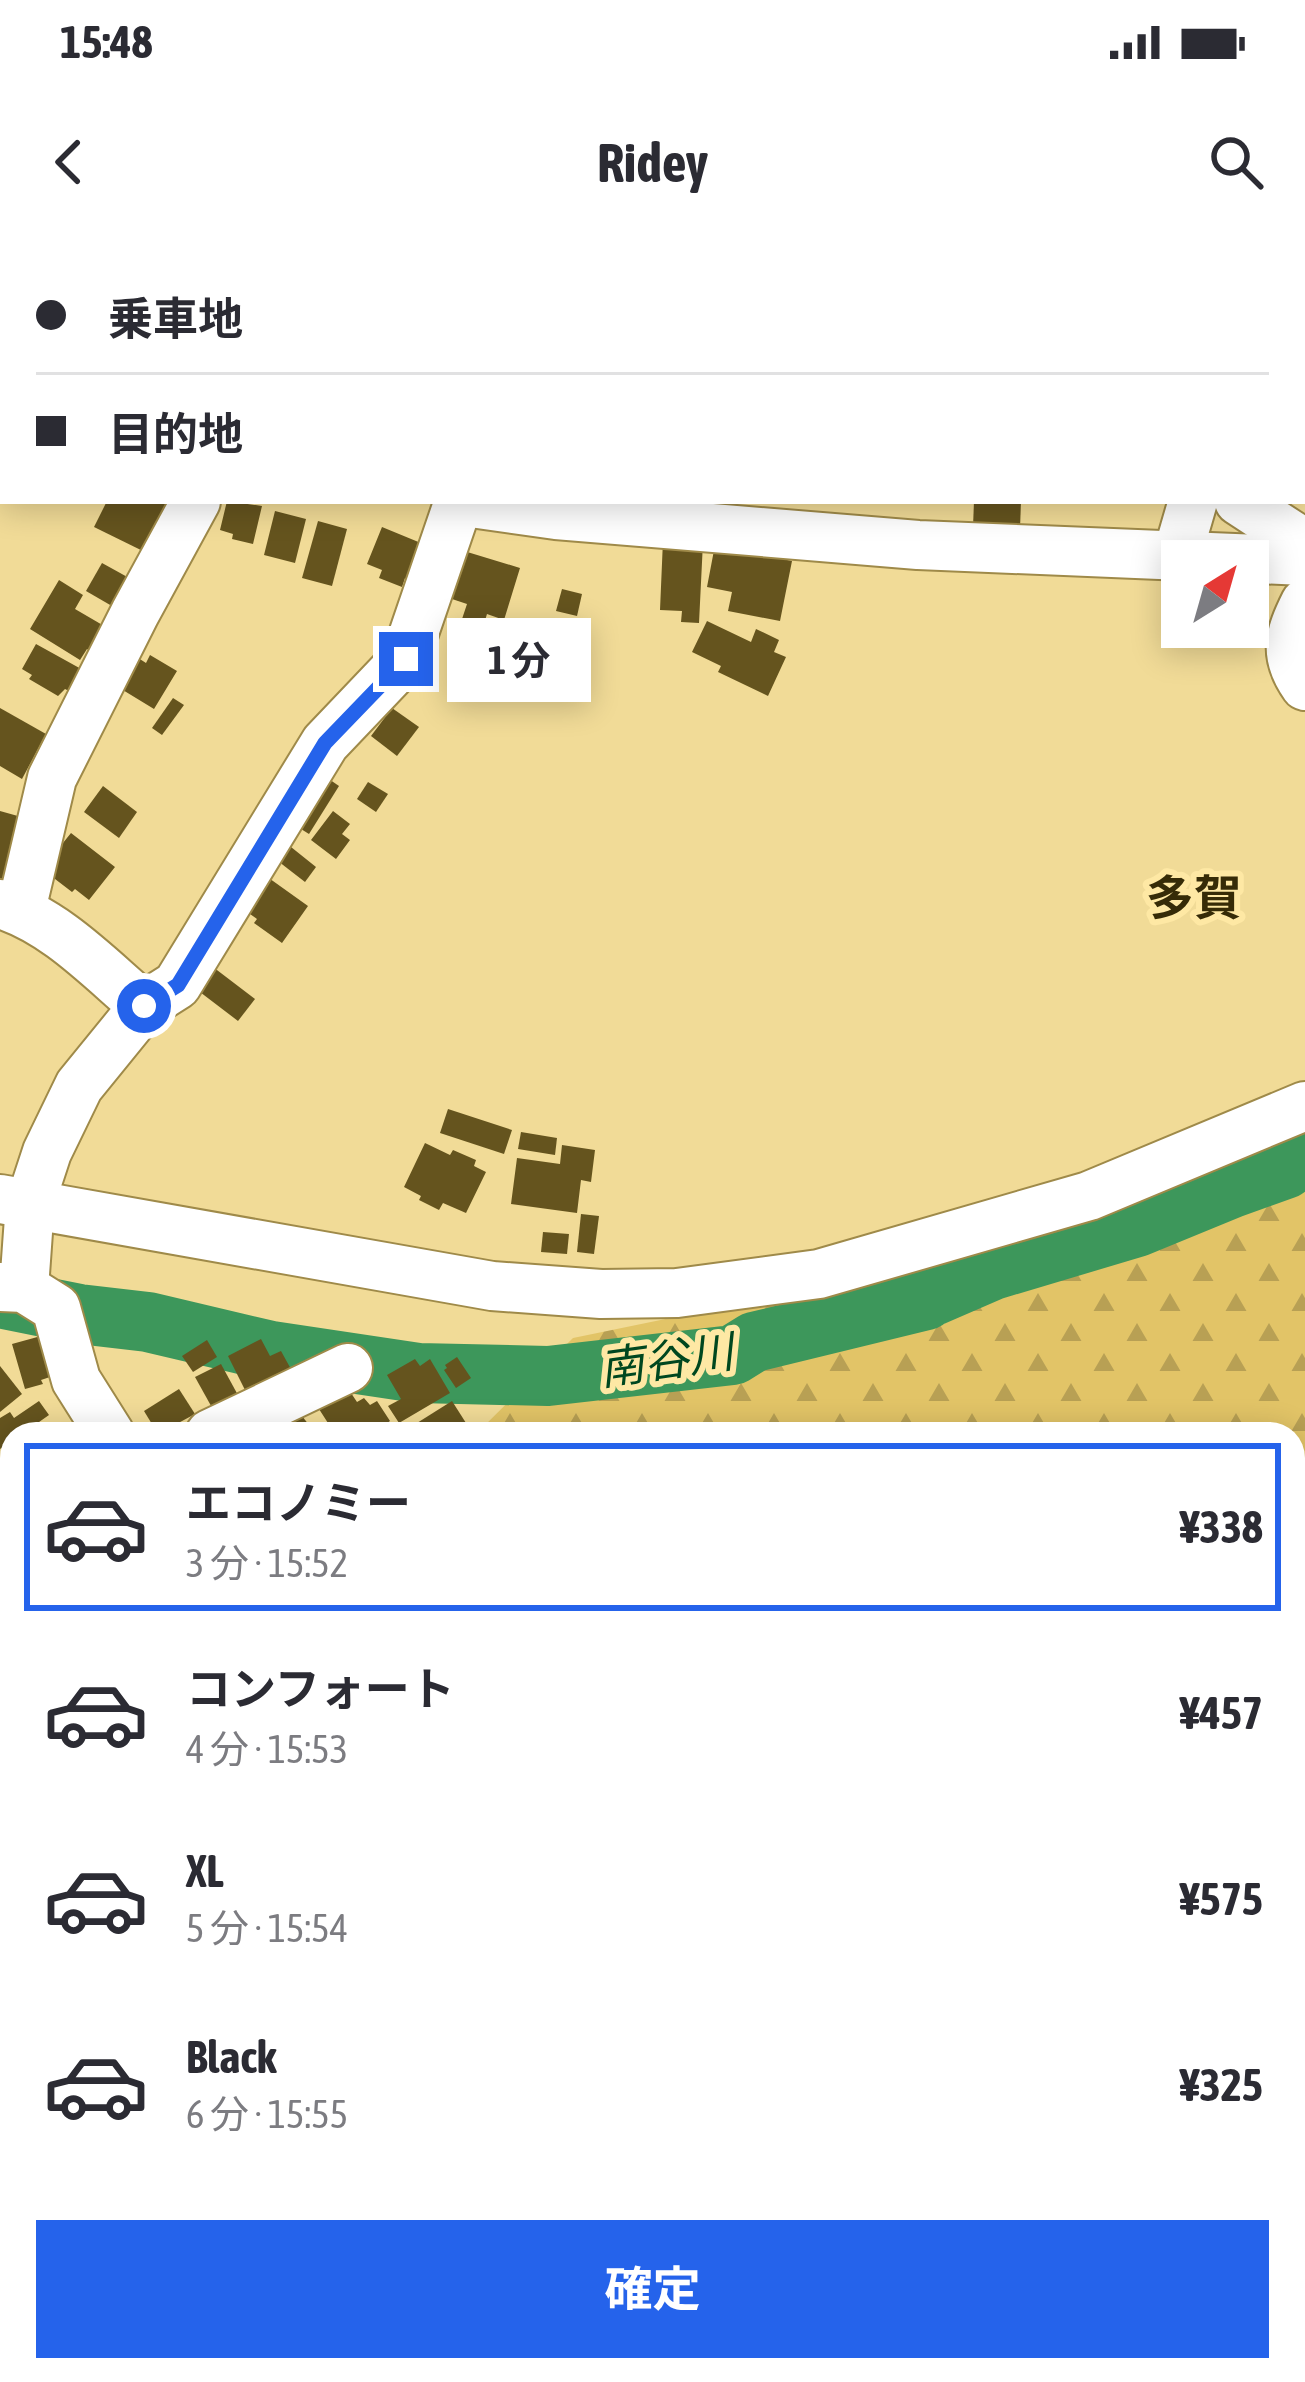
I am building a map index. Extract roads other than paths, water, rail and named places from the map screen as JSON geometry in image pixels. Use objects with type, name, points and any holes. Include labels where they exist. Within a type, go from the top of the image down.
[{"type":"street","points":[[144,1006],[51,928],[10,907],[52,778],[194,504]]},
{"type":"street","points":[[102,1422],[76,1380],[56,1308],[12,1288],[15,1202],[47,1152],[79,1086],[144,1006],[178,985],[325,743],[406,659],[457,504]]},
{"type":"street","points":[[508,504],[918,545],[1161,555]]},
{"type":"street","points":[[1182,540],[1192,504]]},
{"type":"street","points":[[1244,504],[1305,544]]},
{"type":"street","points":[[1269,560],[1305,561]]},
{"type":"street","points":[[1305,603],[1294,625],[1289,657],[1305,686]]},
{"type":"street","points":[[15,1202],[492,1286],[601,1294],[677,1293],[819,1274],[1089,1196],[1305,1106]]},
{"type":"street","points":[[235,1422],[348,1368]]},
{"type":"waterway","name":"南谷川","points":[[4,1299],[148,1322],[271,1351],[418,1373],[548,1376],[733,1355],[754,1342],[926,1300],[926,1295],[993,1270],[1137,1227],[1285,1169],[1305,1156]]},
{"type":"district","name":"多賀","points":[[1194,898]]}]
